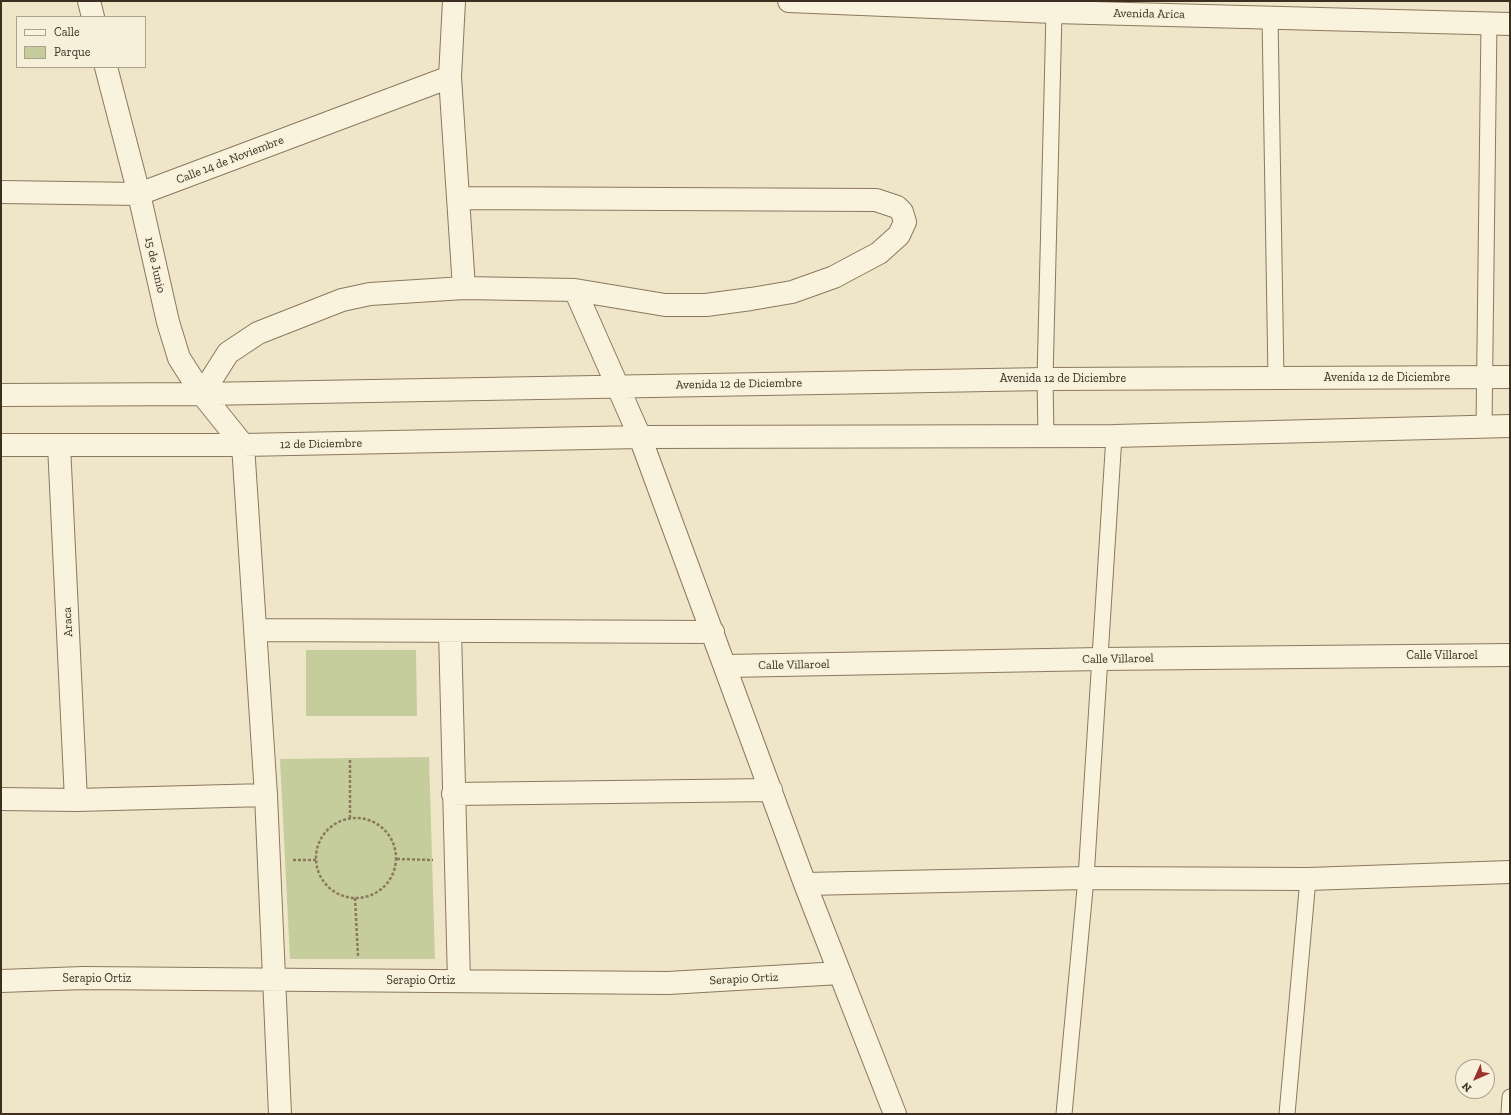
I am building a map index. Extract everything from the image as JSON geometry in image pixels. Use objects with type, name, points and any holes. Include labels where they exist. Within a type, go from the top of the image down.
[{"type":"street","points":[[89,1],[93,16]]},
{"type":"street","points":[[454,1],[450,77],[464,288]]},
{"type":"street","name":"Avenida Arica","points":[[789,1],[1054,12],[1488,22],[1510,24]]},
{"type":"street","name":"15 de Junio","points":[[106,68],[140,194],[168,322],[179,358],[202,394],[243,445]]},
{"type":"street","name":"Calle 14 de Noviembre","points":[[1,192],[140,194],[450,77]]},
{"type":"street","points":[[202,394],[228,353],[258,333],[342,300],[370,294],[464,288],[575,290],[665,304],[706,305],[792,292],[834,277],[879,253],[899,235],[905,222],[902,212],[898,207],[876,200],[458,198]]},
{"type":"street","points":[[575,290],[640,437],[772,790],[805,884],[895,1114]]},
{"type":"street","name":"Avenida 12 de Diciembre","points":[[617,386],[1045,379],[1484,378],[1510,376]]},
{"type":"street","points":[[1,395],[202,394],[617,386]]},
{"type":"street","points":[[640,437],[1114,436],[1510,426]]},
{"type":"street","name":"12 de Diciembre","points":[[1,445],[243,445],[640,437]]},
{"type":"street","name":"Araca","points":[[59,445],[76,800]]},
{"type":"street","points":[[243,445],[266,795],[280,1114]]},
{"type":"street","points":[[256,630],[713,632]]},
{"type":"street","points":[[450,632],[459,981]]},
{"type":"street","name":"Calle Villaroel","points":[[726,666],[1100,658],[1510,655]]},
{"type":"street","points":[[453,794],[772,790]]},
{"type":"street","points":[[1,799],[76,800],[266,795]]},
{"type":"street","points":[[805,884],[1086,878],[1308,878],[1510,872]]},
{"type":"street","name":"Serapio Ortiz","points":[[1,981],[83,978],[668,984],[840,973]]},
{"type":"lane","points":[[1046,436],[1045,379],[1054,12]]},
{"type":"lane","points":[[1270,17],[1276,379]]},
{"type":"lane","points":[[1484,427],[1488,22]]},
{"type":"lane","points":[[1064,1114],[1086,878],[1114,436]]},
{"type":"lane","points":[[1287,1114],[1308,878]]},
{"type":"lane","points":[[1509,1114],[1510,1097]]},
{"type":"path","points":[[350,758],[350,818]]},
{"type":"path","points":[[350,818],[364,818],[378,823],[388,832],[394,845],[397,859],[394,871],[388,882],[379,891],[368,896],[355,898],[343,896],[332,890],[323,880],[318,869],[316,856],[318,842],[326,831],[337,822],[350,818]]},
{"type":"path","points":[[397,859],[455,860]]},
{"type":"path","points":[[355,898],[359,981]]},
{"type":"green space","points":[[306,650],[416,650],[417,716],[306,716]]},
{"type":"green space","points":[[429,757],[435,959],[290,959],[280,759]]}]
